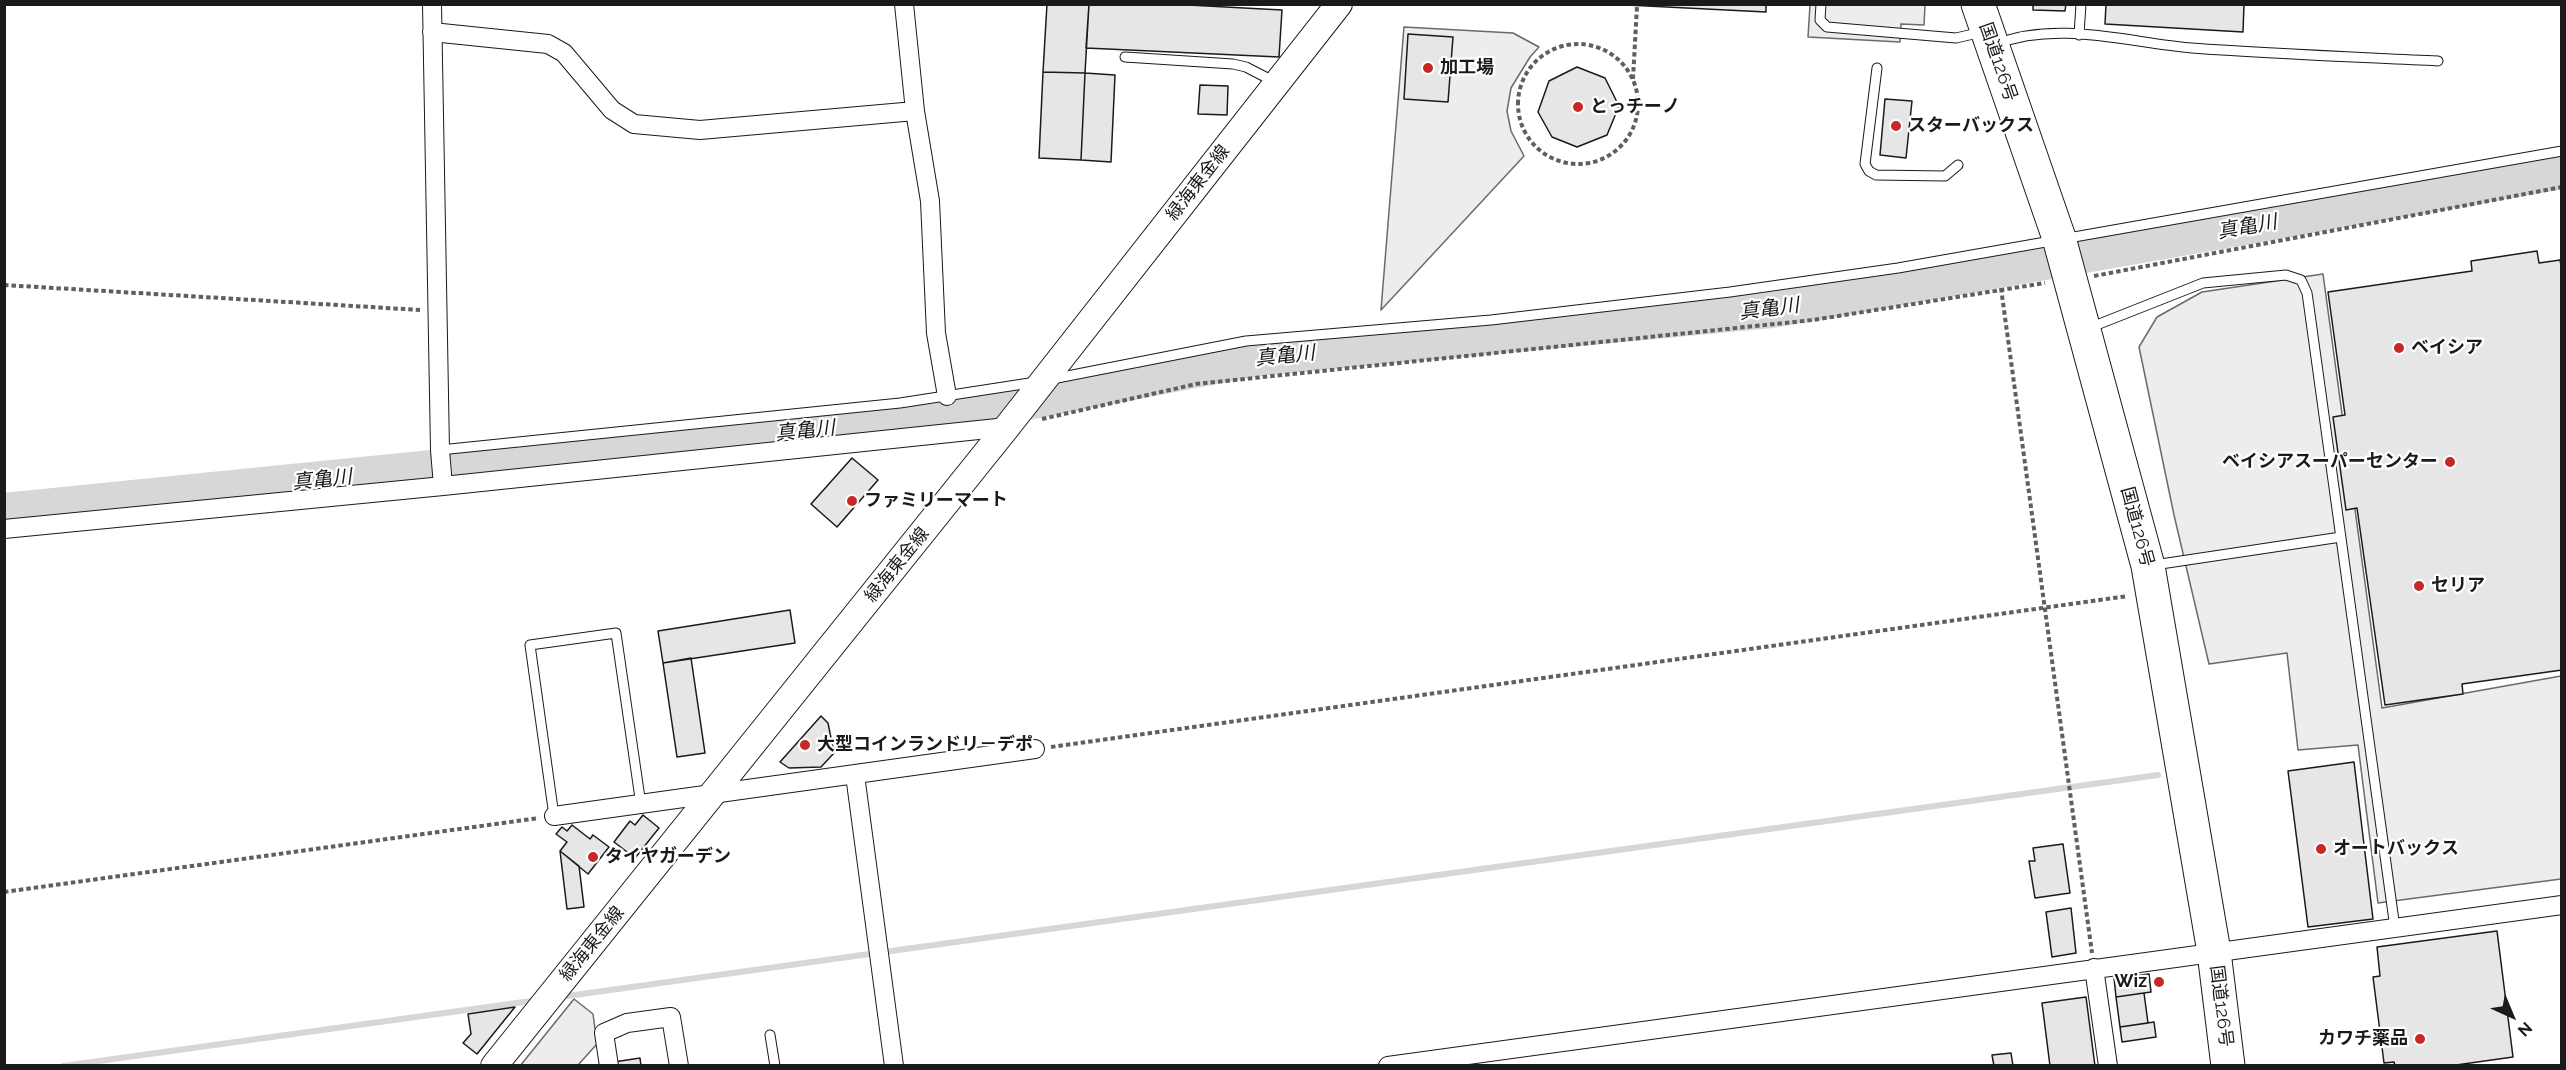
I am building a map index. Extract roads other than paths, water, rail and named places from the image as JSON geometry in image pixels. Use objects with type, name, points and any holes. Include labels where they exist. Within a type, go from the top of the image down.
[{"type":"highway","name":"国道126号","points":[[1986,27],[2059,238],[2150,579],[2214,952],[2228,1065]]},
{"type":"main road","name":"緑海東金線","points":[[494,1065],[1007,427],[1339,4]]},
{"type":"street","points":[[432,4],[440,450],[443,486]]},
{"type":"street","points":[[904,4],[915,111],[930,201],[936,333],[946,396]]},
{"type":"street","points":[[432,32],[548,44],[564,53],[612,110],[634,124],[700,130],[915,111]]},
{"type":"street","points":[[4,529],[1007,427]]},
{"type":"street","points":[[554,816],[1035,749]]},
{"type":"street","points":[[855,775],[894,1065]]},
{"type":"street","points":[[1388,1065],[2562,905]]},
{"type":"street","points":[[2094,968],[2108,1065]]},
{"type":"street","points":[[609,1065],[604,1033],[627,1023],[671,1017],[679,1065]]},
{"type":"lane","points":[[1821,4],[1820,20],[1827,27],[1956,38],[1986,27],[2030,35],[2079,35],[2190,48],[2439,61]]},
{"type":"lane","points":[[2079,35],[2081,4]]},
{"type":"lane","points":[[1125,57],[1233,64],[1246,67],[1277,83]]},
{"type":"lane","points":[[1877,68],[1865,164],[1869,171],[1876,175],[1945,176],[1958,165]]},
{"type":"lane","points":[[440,450],[742,421],[946,396],[1043,381],[1246,341],[1491,320],[1730,292],[1898,268],[2562,151]]},
{"type":"lane","points":[[2085,330],[2203,283],[2286,275],[2301,280],[2307,293],[2395,928]]},
{"type":"lane","points":[[2150,579],[2341,537]]},
{"type":"lane","points":[[554,816],[530,645],[616,633],[641,805]]},
{"type":"lane","points":[[770,1035],[775,1065]]},
{"type":"waterway","name":"真亀川","points":[[4,511],[959,415],[1257,358],[1772,310],[2562,171]]},
{"type":"waterway","points":[[560,997],[2158,775]]},
{"type":"waterway","points":[[63,1066],[538,1000]]},
{"type":"place","name":"加工場","points":[[1428,68]]},
{"type":"place","name":"とっチーノ","points":[[1578,107]]},
{"type":"place","name":"スターバックス","points":[[1896,126]]},
{"type":"place","name":"ベイシア","points":[[2399,348]]},
{"type":"place","name":"ベイシアスーパーセンター","points":[[2450,462]]},
{"type":"place","name":"ファミリーマート","points":[[852,501]]},
{"type":"place","name":"セリア","points":[[2419,586]]},
{"type":"place","name":"大型コインランドリ－デポ","points":[[805,745]]},
{"type":"place","name":"オートバックス","points":[[2321,849]]},
{"type":"place","name":"タイヤガーデン","points":[[593,857]]},
{"type":"place","name":"Wiz","points":[[2159,982]]},
{"type":"place","name":"カワチ薬品","points":[[2420,1039]]}]
